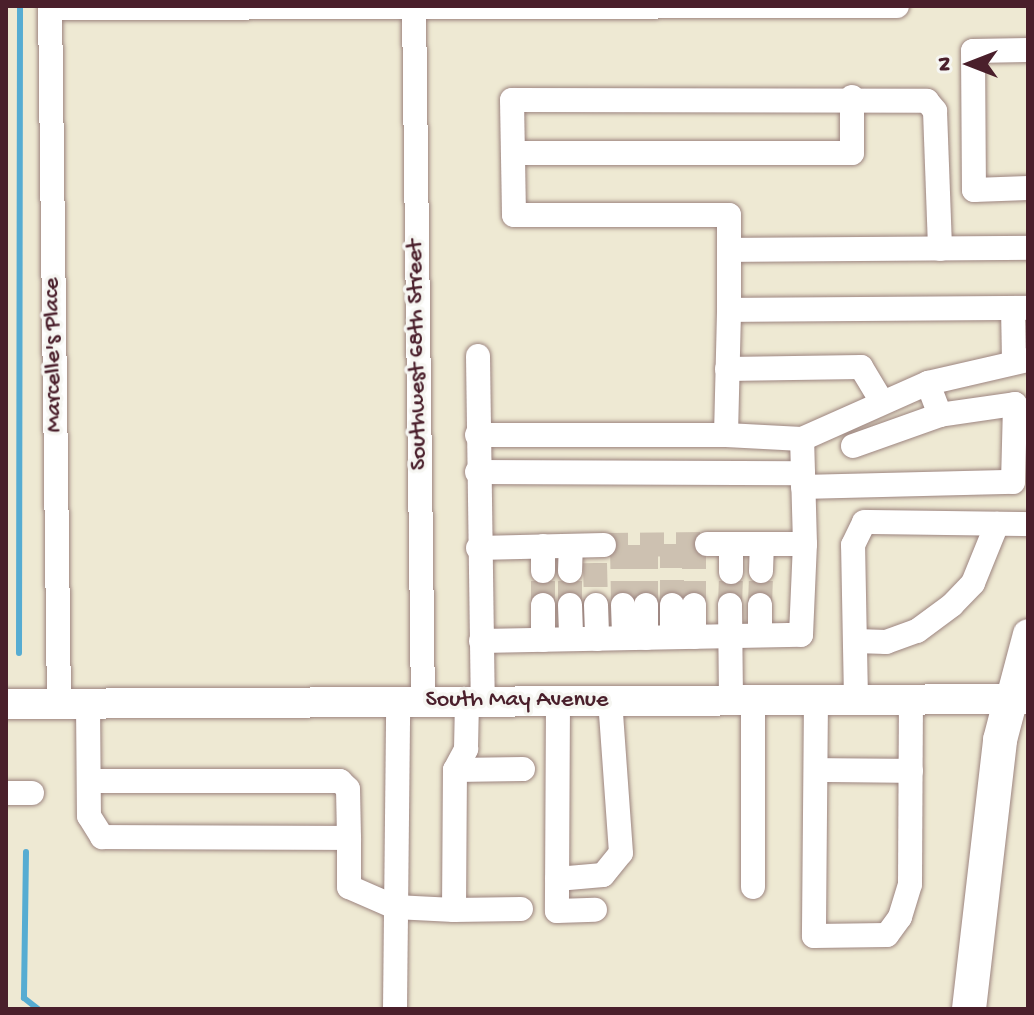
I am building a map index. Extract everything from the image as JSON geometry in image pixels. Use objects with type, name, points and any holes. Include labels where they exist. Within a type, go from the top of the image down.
[{"type":"highway","points":[[969,1009],[1000,740],[1020,698]]},
{"type":"main road","points":[[1020,698],[1028,634]]},
{"type":"main road","name":"South May Avenue","points":[[6,704],[1020,698]]},
{"type":"street","points":[[50,7],[897,6]]},
{"type":"street","name":"Marcelle's Place","points":[[50,7],[73,704],[89,781],[89,816],[102,837],[349,838]]},
{"type":"street","name":"Southwest 68th Street","points":[[395,1009],[395,907],[411,701],[414,8]]},
{"type":"street","points":[[974,190],[973,51],[1028,50]]},
{"type":"street","points":[[513,153],[852,153],[852,97]]},
{"type":"street","points":[[726,435],[729,215],[514,215],[512,100],[852,97],[927,101],[935,111],[940,249]]},
{"type":"street","points":[[939,191],[1028,188]]},
{"type":"street","points":[[729,250],[1028,248]]},
{"type":"street","points":[[477,435],[726,435],[802,439],[881,400],[928,383],[1021,359],[1021,308],[729,310]]},
{"type":"street","points":[[454,910],[455,770],[466,749],[481,641],[478,356]]},
{"type":"street","points":[[727,369],[861,367],[881,400]]},
{"type":"street","points":[[928,383],[940,415]]},
{"type":"street","points":[[477,472],[1013,482],[1015,404],[940,415],[853,446]]},
{"type":"street","points":[[481,641],[801,635],[805,544],[802,439]]},
{"type":"street","points":[[856,699],[853,545],[864,522],[1028,524]]},
{"type":"street","points":[[856,641],[886,642],[917,631],[952,605],[973,583],[997,524]]},
{"type":"street","points":[[731,572],[719,544],[805,544]]},
{"type":"street","points":[[761,571],[762,544]]},
{"type":"street","points":[[478,548],[543,546],[591,550],[570,571]]},
{"type":"street","points":[[543,546],[543,571]]},
{"type":"street","points":[[543,605],[543,640]]},
{"type":"street","points":[[570,605],[571,639]]},
{"type":"street","points":[[596,605],[597,639]]},
{"type":"street","points":[[635,605],[635,638]]},
{"type":"street","points":[[683,605],[683,637]]},
{"type":"street","points":[[730,605],[730,636],[742,699],[753,887]]},
{"type":"street","points":[[760,605],[760,635]]},
{"type":"street","points":[[816,699],[814,936],[887,935],[900,917],[910,884],[911,698]]},
{"type":"street","points":[[557,879],[603,875],[621,853],[610,701]]},
{"type":"street","points":[[558,702],[557,911],[595,910]]},
{"type":"street","points":[[455,770],[523,769]]},
{"type":"street","points":[[816,770],[911,771]]},
{"type":"street","points":[[89,781],[340,781],[348,789],[349,887],[395,907],[521,909]]},
{"type":"street","points":[[6,793],[32,793]]},
{"type":"waterway","points":[[19,653],[20,6]]},
{"type":"waterway","points":[[26,852],[24,998],[38,1009]]},
{"type":"tunnel","points":[[672,544],[672,605]]},
{"type":"tunnel","points":[[694,544],[694,605]]},
{"type":"tunnel","points":[[604,545],[707,544]]},
{"type":"tunnel","points":[[622,545],[623,605]]},
{"type":"tunnel","points":[[646,545],[646,605]]},
{"type":"tunnel","points":[[595,563],[596,605]]},
{"type":"tunnel","points":[[543,571],[543,605]]},
{"type":"tunnel","points":[[570,571],[570,605]]},
{"type":"tunnel","points":[[760,605],[761,571]]},
{"type":"tunnel","points":[[730,605],[731,572]]}]
